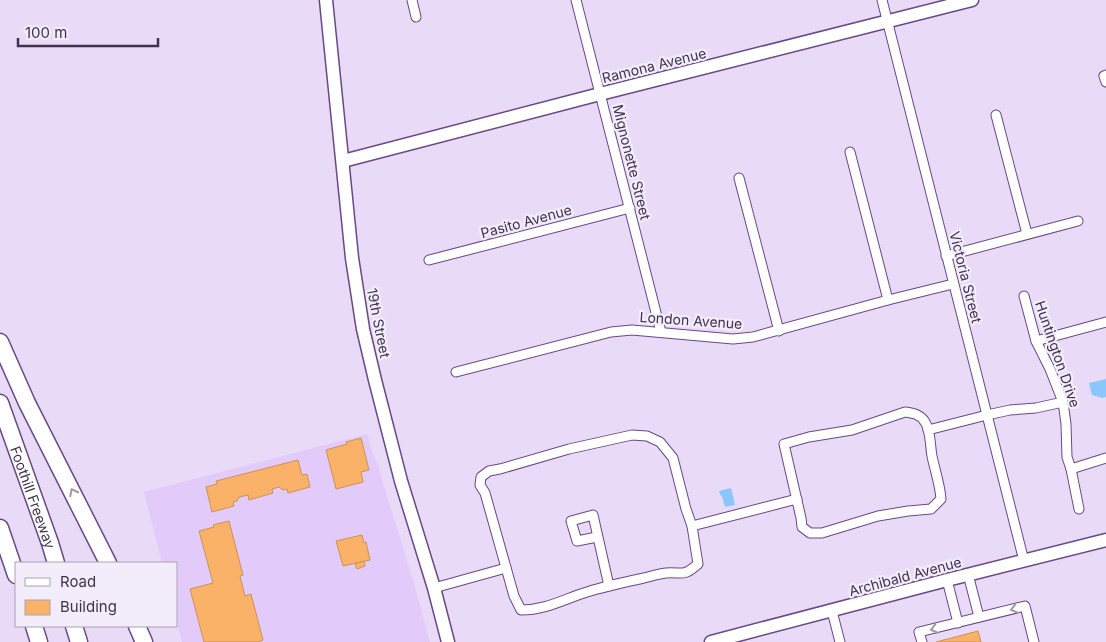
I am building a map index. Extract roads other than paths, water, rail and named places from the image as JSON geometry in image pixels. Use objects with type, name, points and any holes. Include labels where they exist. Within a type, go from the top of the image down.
[{"type":"highway","points":[[0,342],[27,403],[107,562]]},
{"type":"highway","name":"Foothill Freeway","points":[[0,403],[56,562]]},
{"type":"highway","points":[[0,528],[15,572]]},
{"type":"highway","points":[[34,627],[39,642]]},
{"type":"highway","points":[[74,627],[79,642]]},
{"type":"highway","points":[[137,627],[144,642]]},
{"type":"main road","name":"19th Street","points":[[326,0],[352,258],[363,329],[401,481],[434,588],[448,642]]},
{"type":"main road","name":"Ramona Avenue","points":[[343,162],[600,94],[972,0]]},
{"type":"main road","name":"Archibald Avenue","points":[[711,642],[968,574],[1106,540]]},
{"type":"street","points":[[412,0],[416,17]]},
{"type":"street","name":"Mignonette Street","points":[[576,0],[661,332]]},
{"type":"street","name":"Victoria Street","points":[[882,0],[1024,560]]},
{"type":"street","points":[[996,116],[1027,234]]},
{"type":"street","points":[[850,152],[888,300]]},
{"type":"street","points":[[740,178],[779,331]]},
{"type":"street","name":"Pasito Avenue","points":[[429,260],[630,208]]},
{"type":"street","points":[[946,256],[1078,221]]},
{"type":"street","name":"London Avenue","points":[[456,372],[611,332],[632,330],[733,339],[753,337],[953,284]]},
{"type":"street","name":"Huntington Drive","points":[[1024,296],[1036,341],[1063,402],[1067,458],[1080,509]]},
{"type":"street","points":[[1036,341],[1106,322]]},
{"type":"street","points":[[928,430],[1010,410],[1036,408],[1063,402]]},
{"type":"street","points":[[904,412],[916,413],[925,421],[928,430],[941,499],[931,509],[878,516],[822,533],[810,533],[802,527],[784,444],[809,437],[852,430],[904,412]]},
{"type":"street","points":[[632,435],[647,436],[660,442],[673,458],[692,526],[698,564],[688,573],[666,574],[609,586],[586,592],[543,608],[520,610],[506,568],[485,492],[480,485],[481,477],[489,471],[569,449],[632,435]]},
{"type":"street","points":[[1071,469],[1106,458]]},
{"type":"street","points":[[692,526],[797,499]]},
{"type":"street","points":[[597,537],[609,586]]},
{"type":"street","points":[[434,588],[506,568]]},
{"type":"street","points":[[968,574],[979,618]]},
{"type":"street","points":[[947,580],[958,623]]},
{"type":"street","points":[[922,642],[919,632],[1025,606],[1034,642]]},
{"type":"street","points":[[832,611],[840,642]]},
{"type":"water","points":[[1106,379],[1106,397],[1102,398],[1092,395],[1089,383]]},
{"type":"water","points":[[731,488],[735,505],[725,507],[719,491]]}]
